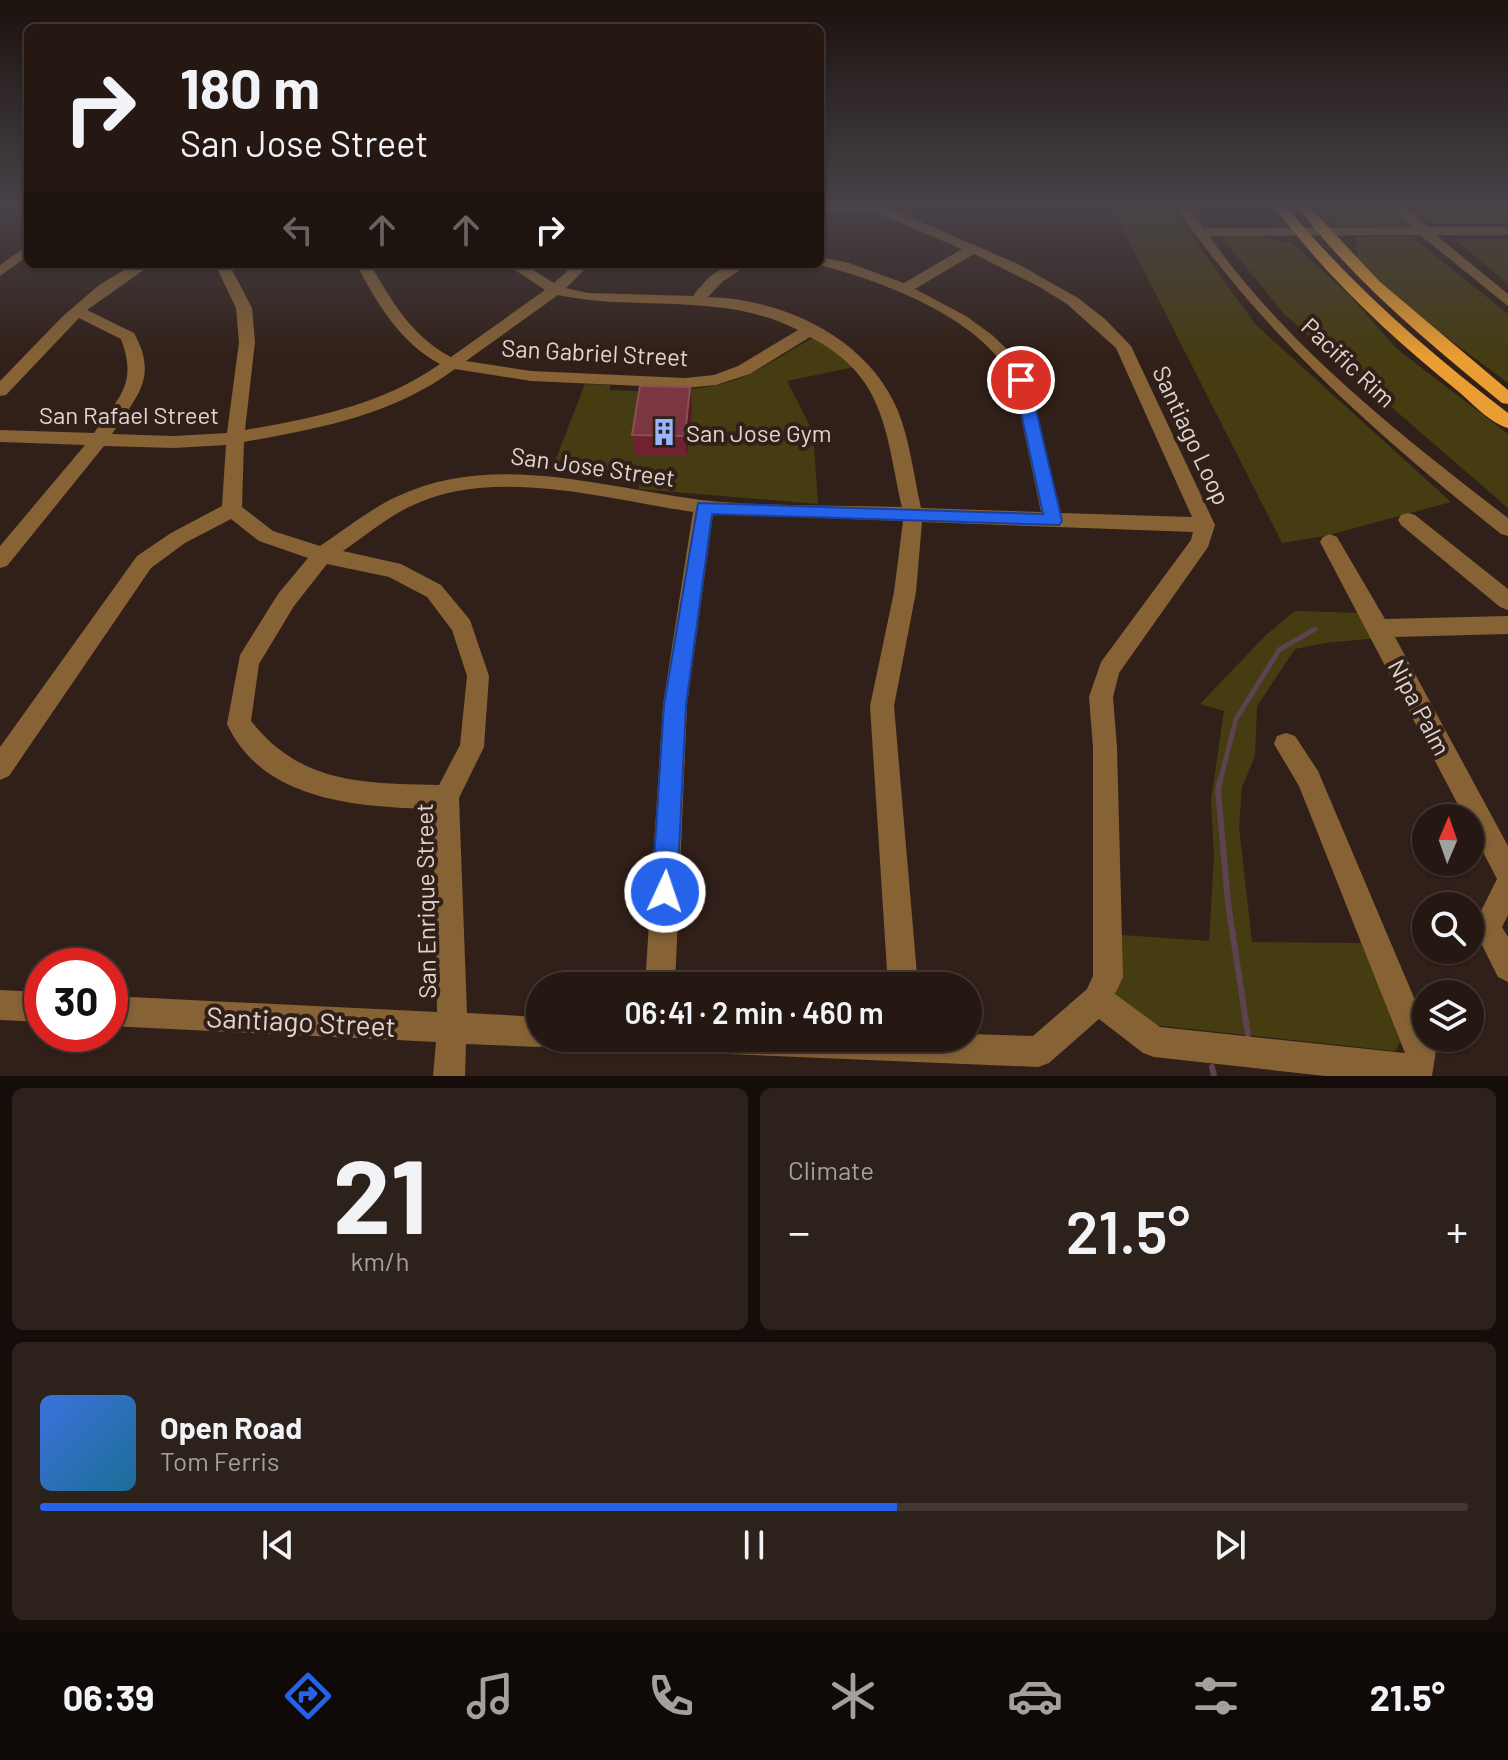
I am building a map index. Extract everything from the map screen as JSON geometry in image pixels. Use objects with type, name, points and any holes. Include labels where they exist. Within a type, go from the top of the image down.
[{"type":"main road","points":[[1322,256],[1417,349],[1508,422]]},
{"type":"main road","points":[[1347,256],[1385,297],[1508,399]]},
{"type":"street","points":[[0,272],[19,256]]},
{"type":"street","points":[[903,290],[960,256]]},
{"type":"street","name":"Santiago Loop","points":[[984,256],[1076,301],[1104,324],[1123,346],[1205,525],[1201,542],[1109,669],[1101,697],[1105,747],[1108,977],[1098,1000]]},
{"type":"street","name":"Pacific Rim","points":[[1218,256],[1291,341],[1415,455],[1508,529]]},
{"type":"street","points":[[1453,256],[1508,302]]},
{"type":"street","points":[[824,262],[847,266],[903,290],[976,328],[1006,354],[1021,380],[1053,521]]},
{"type":"street","points":[[0,391],[78,312],[116,281],[138,268]]},
{"type":"street","points":[[0,768],[144,562],[178,538],[232,510],[231,482],[247,342],[244,308],[224,268]]},
{"type":"street","name":"San Gabriel Street","points":[[365,268],[387,306],[409,335],[452,364],[531,376],[685,383],[716,380],[744,370],[811,329]]},
{"type":"street","points":[[519,268],[555,290],[588,297],[697,301],[756,307],[811,329],[842,347],[872,377],[890,413],[913,515],[905,592],[882,706],[902,972]]},
{"type":"street","points":[[555,290],[579,268]]},
{"type":"street","points":[[697,301],[713,279],[734,268]]},
{"type":"street","name":"San Rafael Street","points":[[0,436],[97,442],[174,442],[235,438],[307,425],[369,408],[418,388],[555,290]]},
{"type":"street","points":[[0,560],[97,442],[136,384],[136,358],[128,336],[78,312]]},
{"type":"street","name":"San Jose Street","points":[[446,797],[368,794],[306,782],[262,753],[239,724],[248,662],[286,600],[322,555],[402,502],[441,488],[491,479],[545,483],[704,507],[1205,525]]},
{"type":"street","points":[[661,972],[675,705],[704,507]]},
{"type":"street","name":"San Enrique Street","points":[[232,510],[266,536],[322,555],[394,570],[434,591],[462,626],[478,676],[472,747],[446,797],[452,1029],[449,1076]]},
{"type":"street","points":[[1408,520],[1508,601]]},
{"type":"street","name":"Nipa Palm","points":[[1330,542],[1379,628],[1508,873]]},
{"type":"street","points":[[1379,628],[1508,625]]},
{"type":"street","points":[[982,1048],[1038,1052],[1098,1000],[1154,1042],[1389,1068],[1420,1067],[1421,1051],[1315,793],[1286,744]]},
{"type":"street","points":[[1508,886],[1487,927],[1508,967]]},
{"type":"street","points":[[0,1005],[24,1006]]},
{"type":"street","name":"Santiago Street","points":[[128,1012],[526,1032]]},
{"type":"shaded area","points":[[1136,256],[1206,256],[1256,325],[1451,502],[1325,536],[1282,543]]},
{"type":"shaded area","points":[[1237,256],[1306,256],[1351,297],[1397,349],[1508,434],[1508,508],[1284,314]]},
{"type":"shaded area","points":[[1358,256],[1436,256],[1508,314],[1508,383],[1390,295]]},
{"type":"shaded area","points":[[1475,256],[1508,256],[1508,284]]},
{"type":"shaded area","points":[[815,337],[840,352],[854,367],[787,381],[813,432],[818,504],[638,489],[641,480],[552,469],[585,384],[610,385],[610,390],[645,391],[717,385],[750,374]]},
{"type":"shaded area","points":[[1295,611],[1364,613],[1378,638],[1295,649],[1257,706],[1255,756],[1242,787],[1239,827],[1252,942],[1365,943],[1400,1042],[1395,1051],[1153,1025],[1115,1001],[1122,935],[1209,941],[1214,856],[1211,800],[1224,711],[1200,704],[1265,636]]},
{"type":"building","points":[[640,386],[690,387],[685,436],[632,435]]},
{"type":"waterway","points":[[1220,782],[1236,719],[1279,650],[1315,629]]},
{"type":"waterway","points":[[1220,780],[1218,790],[1228,903],[1248,1035]]},
{"type":"waterway","points":[[1212,1067],[1214,1076]]},
{"type":"place","name":"San Jose Gym","points":[[664,432]]},
{"type":"route","points":[[665,892],[675,705],[704,507],[1053,521],[1021,380]]}]
